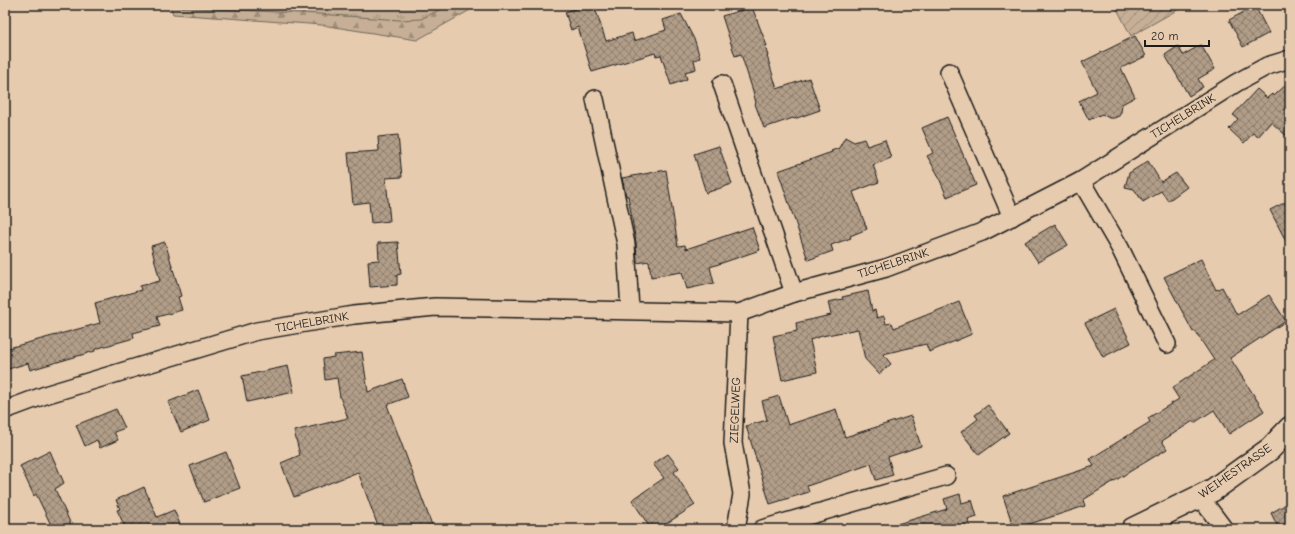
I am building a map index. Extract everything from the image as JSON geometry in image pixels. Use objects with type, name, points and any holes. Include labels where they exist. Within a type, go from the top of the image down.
[{"type":"main road","name":"WEIHESTRASSE","points":[[1133,529],[1213,490],[1270,449],[1290,428]]},
{"type":"street","name":"TICHELBRINK","points":[[5,410],[48,394],[257,331],[354,315],[435,307],[739,313],[794,293],[886,268],[982,232],[1012,218],[1081,181],[1236,83],[1267,66],[1290,59]]},
{"type":"street","points":[[949,72],[1012,218]]},
{"type":"street","points":[[722,84],[794,293]]},
{"type":"street","points":[[595,99],[626,244],[630,310]]},
{"type":"street","points":[[1081,181],[1120,248],[1168,344]]},
{"type":"street","name":"ZIEGELWEG","points":[[736,529],[742,494],[733,443],[739,313]]},
{"type":"street","points":[[762,529],[946,476]]},
{"type":"street","points":[[1200,497],[1224,529]]},
{"type":"green space","points":[[170,5],[479,5],[417,40],[322,25],[173,14]]},
{"type":"green space","points":[[174,5],[449,5],[421,19],[400,20],[319,14],[174,7]]},
{"type":"green space","points":[[1115,5],[1186,5],[1131,36]]},
{"type":"building","points":[[587,5],[594,5],[606,41],[632,33],[634,41],[666,30],[663,20],[681,14],[695,41],[700,58],[694,60],[696,69],[685,72],[687,79],[671,85],[661,55],[656,56],[655,53],[592,72],[578,27],[571,30],[565,12]]},
{"type":"building","points":[[1255,6],[1269,33],[1243,47],[1229,20]]},
{"type":"building","points":[[752,7],[767,46],[765,46],[767,56],[777,89],[809,78],[820,110],[764,128],[755,104],[753,91],[741,54],[735,56],[722,16]]},
{"type":"building","points":[[1135,36],[1146,56],[1121,68],[1135,97],[1122,104],[1119,116],[1109,118],[1102,114],[1089,120],[1079,101],[1097,92],[1082,62]]},
{"type":"building","points":[[1201,45],[1215,69],[1198,79],[1203,87],[1189,96],[1165,55],[1178,46],[1183,55]]},
{"type":"building","points":[[1290,81],[1290,139],[1271,122],[1258,137],[1253,133],[1244,143],[1229,129],[1238,119],[1233,115],[1257,89],[1267,98],[1272,94],[1274,96]]},
{"type":"building","points":[[947,117],[976,185],[947,197],[937,173],[927,156],[933,153],[922,128]]},
{"type":"building","points":[[398,135],[402,177],[386,178],[390,221],[371,223],[369,202],[353,204],[348,153],[379,151],[378,137]]},
{"type":"building","points":[[845,137],[854,142],[864,139],[867,146],[885,140],[891,158],[873,165],[879,182],[853,192],[867,229],[850,236],[851,238],[831,245],[833,251],[808,260],[778,171],[832,152],[831,151],[839,148]]},
{"type":"building","points":[[719,146],[732,184],[706,193],[694,154]]},
{"type":"building","points":[[1148,161],[1161,182],[1176,173],[1187,187],[1168,201],[1161,191],[1143,202],[1134,189],[1125,187],[1129,173]]},
{"type":"building","points":[[666,170],[678,246],[685,245],[686,249],[752,227],[760,250],[710,267],[714,283],[687,289],[682,272],[651,277],[649,261],[637,263],[636,242],[628,196],[626,196],[622,178]]},
{"type":"building","points":[[1290,200],[1290,249],[1270,210]]},
{"type":"building","points":[[1055,224],[1068,245],[1038,262],[1025,242]]},
{"type":"building","points":[[165,242],[181,296],[178,297],[182,310],[157,317],[160,326],[133,333],[134,338],[30,370],[28,363],[5,370],[5,349],[100,323],[95,303],[141,290],[140,286],[160,281],[151,246]]},
{"type":"building","points":[[398,242],[401,274],[397,275],[397,285],[370,287],[368,261],[379,260],[378,243]]},
{"type":"building","points":[[1201,259],[1216,290],[1222,287],[1237,315],[1269,295],[1286,321],[1230,358],[1264,411],[1229,434],[1214,410],[1194,423],[1193,421],[1162,441],[1167,449],[1083,500],[1085,506],[1014,529],[1003,496],[1094,466],[1090,459],[1150,422],[1148,418],[1179,399],[1172,388],[1214,360],[1195,331],[1193,332],[1164,277]]},
{"type":"building","points":[[868,291],[872,311],[875,310],[877,318],[884,316],[886,324],[892,323],[894,328],[959,302],[972,334],[929,352],[926,344],[883,354],[891,364],[879,374],[865,359],[858,329],[822,336],[810,340],[817,372],[782,380],[773,336],[797,331],[796,323],[831,315],[828,302]]},
{"type":"building","points":[[1114,309],[1131,343],[1103,357],[1085,323]]},
{"type":"building","points":[[362,352],[368,392],[402,379],[408,397],[387,405],[432,525],[421,529],[379,529],[358,472],[294,497],[281,463],[300,455],[294,431],[348,418],[340,397],[337,378],[325,380],[323,359],[334,357],[334,355]]},
{"type":"building","points":[[288,366],[294,392],[247,402],[242,376]]},
{"type":"building","points":[[198,390],[210,420],[181,432],[168,402]]},
{"type":"building","points":[[779,396],[788,425],[836,409],[845,437],[911,416],[921,446],[888,457],[893,475],[876,480],[871,464],[807,486],[809,492],[770,504],[746,426],[767,420],[762,401]]},
{"type":"building","points":[[988,405],[1009,433],[979,455],[961,432],[978,419],[975,415]]},
{"type":"building","points":[[116,409],[125,428],[114,432],[118,440],[100,448],[97,440],[85,446],[76,425]]},
{"type":"building","points":[[50,451],[64,483],[55,489],[73,529],[53,529],[36,494],[34,496],[20,466]]},
{"type":"building","points":[[226,452],[240,488],[204,502],[190,466]]},
{"type":"building","points":[[668,454],[679,468],[674,472],[695,505],[658,529],[651,529],[632,500],[664,478],[653,464]]},
{"type":"building","points":[[144,487],[157,517],[174,510],[182,529],[126,529],[117,510],[120,509],[116,500]]},
{"type":"building","points":[[960,494],[962,503],[972,500],[977,517],[968,520],[971,529],[894,529],[894,525],[947,509],[944,499]]},
{"type":"building","points":[[1290,502],[1290,529],[1279,529],[1271,513]]}]
